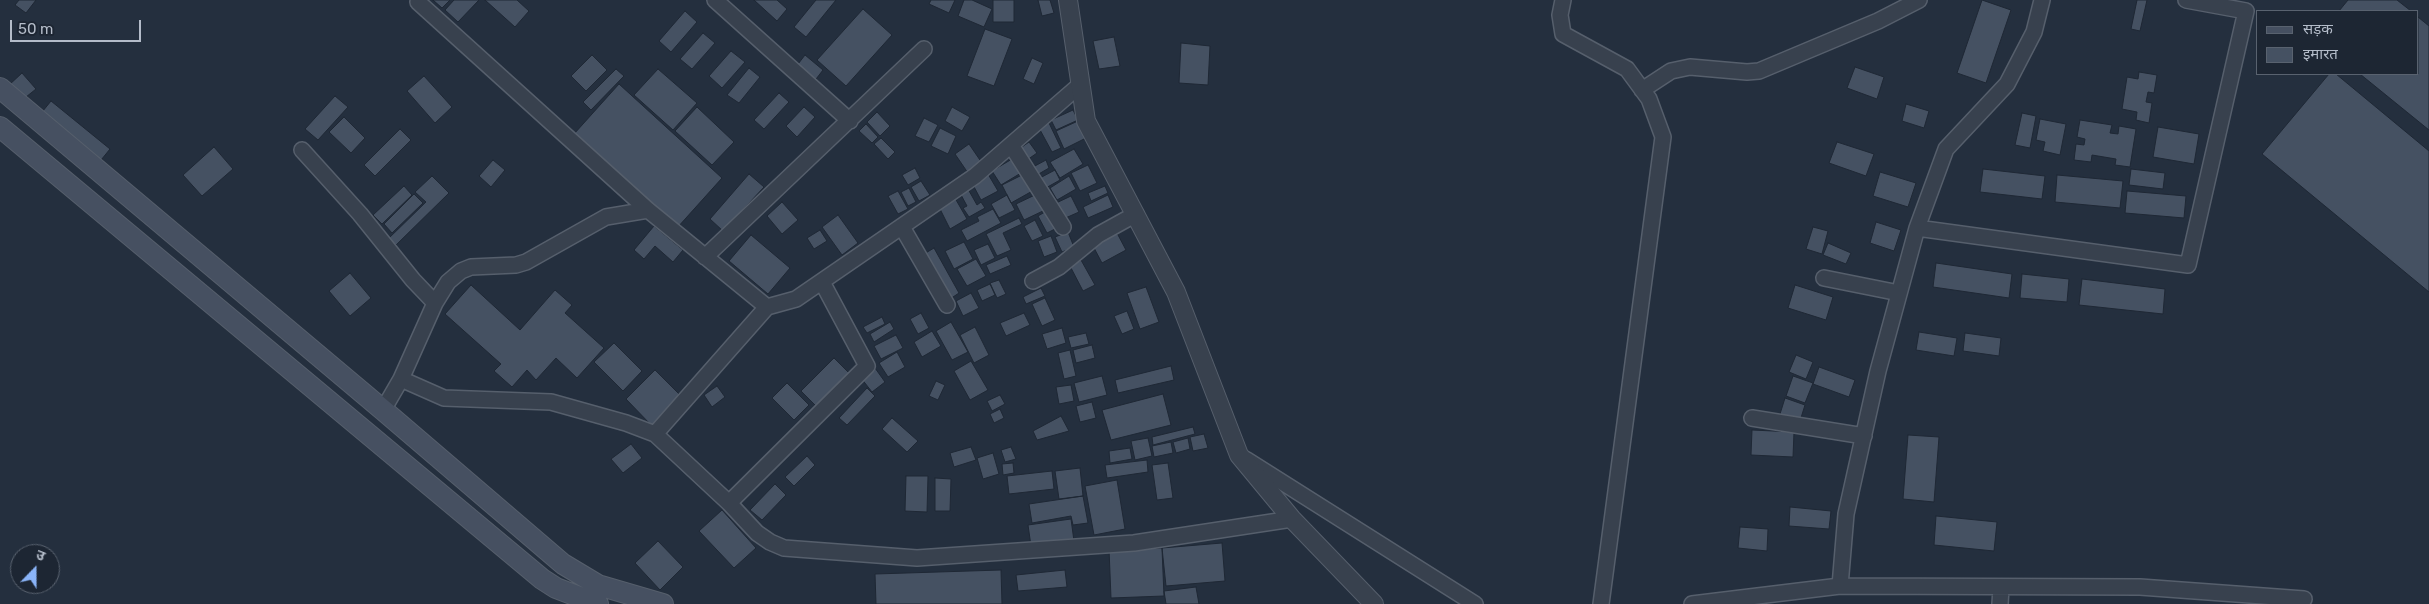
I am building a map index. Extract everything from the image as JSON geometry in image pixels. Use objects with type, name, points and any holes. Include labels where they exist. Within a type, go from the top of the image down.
[{"type":"main road","points":[[0,88],[383,410],[562,564],[598,585],[663,604]]},
{"type":"main road","points":[[0,127],[535,574],[556,588],[598,604]]},
{"type":"street","points":[[715,0],[850,121]]},
{"type":"street","points":[[1068,0],[1086,121],[1176,292],[1239,455],[1292,519],[1374,604]]},
{"type":"street","points":[[1642,90],[1671,71],[1690,67],[1746,72],[1759,71],[1878,21],[1919,0]]},
{"type":"street","points":[[1840,586],[1846,514],[1899,293],[1917,228],[1946,150],[2007,84],[2034,32],[2042,0]]},
{"type":"street","points":[[1917,228],[2188,265],[2246,11],[2189,0]]},
{"type":"street","points":[[418,2],[648,210],[767,307]]},
{"type":"street","points":[[1561,7],[1563,34],[1627,69],[1649,99],[1663,137],[1601,604]]},
{"type":"street","points":[[705,257],[924,49]]},
{"type":"street","points":[[655,434],[767,307],[796,299],[975,176],[1081,84]]},
{"type":"street","points":[[1011,145],[1064,227]]},
{"type":"street","points":[[302,150],[360,214],[413,280],[435,303]]},
{"type":"street","points":[[383,410],[401,379],[435,303],[448,282],[461,271],[471,268],[516,265],[526,262],[606,218],[648,210]]},
{"type":"street","points":[[1033,281],[1058,267],[1098,235],[1136,214]]},
{"type":"street","points":[[902,227],[947,305]]},
{"type":"street","points":[[1824,278],[1899,293]]},
{"type":"street","points":[[729,503],[867,366],[822,282]]},
{"type":"street","points":[[401,379],[444,398],[551,402],[626,423],[655,434],[729,503],[757,533],[770,542],[784,548],[917,558],[1134,543],[1292,519]]},
{"type":"street","points":[[1752,418],[1864,436]]},
{"type":"street","points":[[1239,455],[1475,604]]},
{"type":"street","points":[[1692,604],[1840,586],[2140,587],[2221,599],[2304,599]]},
{"type":"street","points":[[2000,604],[2001,588]]},
{"type":"building","points":[[19,0],[36,0],[26,13],[15,5]]},
{"type":"building","points":[[433,0],[450,0],[442,8]]},
{"type":"building","points":[[454,0],[479,0],[458,22],[445,10]]},
{"type":"building","points":[[485,0],[517,0],[529,11],[515,27]]},
{"type":"building","points":[[754,0],[777,0],[787,9],[777,21]]},
{"type":"building","points":[[816,0],[836,0],[806,37],[794,27]]},
{"type":"building","points":[[931,0],[955,0],[949,13],[929,4]]},
{"type":"building","points":[[964,0],[972,0],[992,9],[984,27],[958,16]]},
{"type":"building","points":[[993,0],[1014,0],[1014,22],[993,22]]},
{"type":"building","points":[[1038,0],[1050,0],[1054,13],[1042,16]]},
{"type":"building","points":[[1982,0],[2011,10],[1986,83],[1957,73]]},
{"type":"building","points":[[2137,0],[2147,0],[2140,31],[2131,29]]},
{"type":"building","points":[[2348,0],[2397,0],[2410,10],[2340,10]]},
{"type":"building","points":[[863,9],[892,35],[846,86],[817,60]]},
{"type":"building","points":[[685,11],[697,22],[671,52],[659,41]]},
{"type":"building","points":[[2419,18],[2429,26],[2429,130],[2361,75],[2419,75]]},
{"type":"building","points":[[985,29],[1012,39],[994,86],[967,76]]},
{"type":"building","points":[[703,33],[715,43],[692,69],[680,59]]},
{"type":"building","points":[[1114,37],[1120,66],[1099,69],[1093,41]]},
{"type":"building","points":[[1181,43],[1210,46],[1208,85],[1179,83]]},
{"type":"building","points":[[731,51],[745,62],[722,88],[709,76]]},
{"type":"building","points":[[592,55],[607,70],[586,91],[571,76]]},
{"type":"building","points":[[805,55],[823,70],[813,83],[795,68]]},
{"type":"building","points":[[1032,58],[1043,63],[1034,84],[1023,79]]},
{"type":"building","points":[[1855,67],[1884,77],[1877,99],[1847,88]]},
{"type":"building","points":[[749,68],[760,77],[739,103],[727,95]]},
{"type":"building","points":[[616,69],[624,76],[591,110],[583,102]]},
{"type":"building","points":[[658,69],[697,103],[673,130],[634,95]]},
{"type":"building","points":[[2139,72],[2157,75],[2154,93],[2148,92],[2146,102],[2152,103],[2149,123],[2136,120],[2137,112],[2122,109],[2127,77],[2138,79]]},
{"type":"building","points":[[22,73],[36,89],[21,101],[8,86]]},
{"type":"building","points":[[2328,75],[2337,75],[2429,151],[2429,292],[2262,154]]},
{"type":"building","points":[[424,76],[452,107],[435,123],[407,91]]},
{"type":"building","points":[[619,84],[722,178],[677,228],[574,134]]},
{"type":"building","points":[[779,93],[789,102],[764,129],[754,120]]},
{"type":"building","points":[[335,96],[348,107],[318,140],[305,129]]},
{"type":"building","points":[[51,101],[110,149],[97,165],[38,117]]},
{"type":"building","points":[[1906,104],[1929,111],[1924,128],[1902,121]]},
{"type":"building","points":[[697,107],[734,142],[712,165],[675,131]]},
{"type":"building","points":[[804,107],[815,117],[797,137],[786,126]]},
{"type":"building","points":[[952,107],[970,117],[962,131],[945,121]]},
{"type":"building","points":[[1073,110],[1078,120],[1056,130],[1051,120]]},
{"type":"building","points":[[877,112],[890,126],[880,136],[867,122]]},
{"type":"building","points":[[2022,113],[2036,116],[2030,148],[2015,145]]},
{"type":"building","points":[[344,117],[365,138],[351,153],[329,132]]},
{"type":"building","points":[[924,118],[938,125],[929,142],[915,136]]},
{"type":"building","points":[[2040,119],[2066,124],[2060,155],[2043,151],[2045,142],[2036,140]]},
{"type":"building","points":[[2080,120],[2112,125],[2110,133],[2118,134],[2119,126],[2136,129],[2130,167],[2115,165],[2116,159],[2092,155],[2091,162],[2074,160],[2076,144],[2084,145],[2085,139],[2077,137]]},
{"type":"building","points":[[1078,121],[1086,138],[1064,149],[1056,131]]},
{"type":"building","points":[[1049,123],[1061,148],[1052,152],[1039,128]]},
{"type":"building","points":[[866,124],[878,137],[872,143],[859,131]]},
{"type":"building","points":[[2158,127],[2199,134],[2194,164],[2153,157]]},
{"type":"building","points":[[940,128],[956,136],[948,154],[931,146]]},
{"type":"building","points":[[400,129],[411,140],[375,176],[364,165]]},
{"type":"building","points":[[881,138],[895,152],[888,159],[874,144]]},
{"type":"building","points":[[1029,142],[1037,153],[1027,160],[1019,149]]},
{"type":"building","points":[[1837,142],[1874,154],[1866,176],[1829,163]]},
{"type":"building","points":[[969,144],[982,163],[968,173],[955,154]]},
{"type":"building","points":[[214,147],[233,169],[202,196],[183,175]]},
{"type":"building","points":[[1074,149],[1083,164],[1060,178],[1050,162]]},
{"type":"building","points":[[1017,156],[1026,170],[1001,185],[992,171]]},
{"type":"building","points":[[493,160],[505,170],[491,187],[479,176]]},
{"type":"building","points":[[1046,160],[1049,168],[1037,175],[1033,167]]},
{"type":"building","points":[[1088,165],[1097,183],[1080,191],[1071,173]]},
{"type":"building","points":[[915,168],[920,178],[908,185],[902,175]]},
{"type":"building","points":[[1983,169],[2045,176],[2042,199],[1980,192]]},
{"type":"building","points":[[2131,169],[2165,173],[2163,189],[2129,185]]},
{"type":"building","points":[[1055,170],[1060,180],[1044,189],[1038,179]]},
{"type":"building","points":[[1028,172],[1036,189],[1011,203],[1002,185]]},
{"type":"building","points":[[1880,172],[1916,183],[1908,207],[1873,196]]},
{"type":"building","points":[[749,174],[764,187],[723,231],[710,219]]},
{"type":"building","points":[[988,174],[998,191],[981,200],[972,183]]},
{"type":"building","points":[[2057,175],[2123,181],[2120,208],[2055,202]]},
{"type":"building","points":[[432,176],[449,193],[395,246],[388,239],[426,202],[415,192]]},
{"type":"building","points":[[1069,176],[1076,189],[1057,200],[1050,188]]},
{"type":"building","points":[[921,181],[930,195],[919,201],[911,187]]},
{"type":"building","points":[[404,186],[412,195],[382,224],[373,215]]},
{"type":"building","points":[[1105,186],[1108,193],[1091,201],[1088,193]]},
{"type":"building","points":[[909,188],[916,202],[908,206],[901,192]]},
{"type":"building","points":[[968,189],[977,205],[981,202],[985,208],[969,217],[963,208],[967,206],[960,193]]},
{"type":"building","points":[[898,191],[908,209],[898,214],[888,196]]},
{"type":"building","points":[[2127,191],[2186,196],[2184,218],[2125,213]]},
{"type":"building","points":[[414,194],[423,203],[392,233],[384,224]]},
{"type":"building","points":[[1037,194],[1045,210],[1024,220],[1016,204]]},
{"type":"building","points":[[1007,195],[1015,210],[999,218],[991,204]]},
{"type":"building","points":[[1108,195],[1113,207],[1088,218],[1083,207]]},
{"type":"building","points":[[1071,196],[1079,212],[1061,220],[1054,204]]},
{"type":"building","points":[[955,198],[967,219],[950,229],[939,207]]},
{"type":"building","points":[[782,202],[798,220],[782,234],[767,216]]},
{"type":"building","points":[[993,209],[1001,223],[967,241],[961,230],[979,221],[977,217]]},
{"type":"building","points":[[1050,209],[1059,227],[1047,233],[1038,216]]},
{"type":"building","points":[[838,215],[858,243],[842,255],[822,227]]},
{"type":"building","points":[[1019,218],[1022,224],[1003,233],[1011,250],[997,256],[986,234]]},
{"type":"building","points":[[1035,220],[1043,236],[1032,241],[1024,226]]},
{"type":"building","points":[[1876,222],[1901,230],[1894,251],[1870,243]]},
{"type":"building","points":[[654,226],[683,250],[673,262],[655,246],[644,259],[634,250]]},
{"type":"building","points":[[1813,227],[1828,231],[1822,254],[1806,249]]},
{"type":"building","points":[[820,230],[827,241],[814,249],[807,238]]},
{"type":"building","points":[[1068,232],[1074,247],[1062,252],[1055,237]]},
{"type":"building","points":[[1117,233],[1126,250],[1102,263],[1093,246]]},
{"type":"building","points":[[751,235],[790,268],[768,294],[729,261]]},
{"type":"building","points":[[1051,236],[1057,252],[1044,257],[1038,241]]},
{"type":"building","points":[[964,242],[973,259],[954,269],[945,251]]},
{"type":"building","points":[[1828,243],[1851,253],[1846,264],[1823,255]]},
{"type":"building","points":[[988,244],[995,258],[981,265],[974,250]]},
{"type":"building","points":[[934,248],[959,293],[950,299],[924,254]]},
{"type":"building","points":[[1007,256],[1011,265],[990,274],[986,265]]},
{"type":"building","points":[[976,259],[986,276],[967,286],[957,269]]},
{"type":"building","points":[[1081,260],[1095,285],[1083,291],[1070,266]]},
{"type":"building","points":[[1936,263],[2012,274],[2009,298],[1933,287]]},
{"type":"building","points":[[350,273],[371,298],[350,316],[329,291]]},
{"type":"building","points":[[2022,274],[2069,279],[2067,302],[2020,298]]},
{"type":"building","points":[[2082,279],[2165,289],[2163,314],[2079,305]]},
{"type":"building","points":[[999,280],[1006,294],[997,298],[990,283]]},
{"type":"building","points":[[990,284],[995,295],[982,301],[977,290]]},
{"type":"building","points":[[471,285],[520,330],[555,290],[572,305],[565,313],[604,348],[577,378],[556,358],[536,380],[527,370],[512,387],[494,371],[501,364],[445,314]]},
{"type":"building","points":[[1795,285],[1833,297],[1826,320],[1788,308]]},
{"type":"building","points":[[1146,287],[1159,322],[1140,329],[1127,293]]},
{"type":"building","points":[[1041,288],[1045,296],[1026,304],[1023,297]]},
{"type":"building","points":[[971,293],[979,308],[963,316],[956,301]]},
{"type":"building","points":[[1045,298],[1055,320],[1042,326],[1032,304]]},
{"type":"building","points":[[1127,311],[1134,329],[1122,334],[1114,316]]},
{"type":"building","points":[[921,313],[929,328],[918,334],[910,319]]},
{"type":"building","points":[[1024,313],[1030,325],[1006,336],[1000,323]]},
{"type":"building","points":[[882,317],[885,324],[867,333],[863,327]]},
{"type":"building","points":[[890,322],[894,329],[874,342],[870,334]]},
{"type":"building","points":[[951,322],[968,352],[952,360],[936,331]]},
{"type":"building","points":[[975,327],[989,355],[974,363],[960,335]]},
{"type":"building","points":[[1062,328],[1066,343],[1047,349],[1042,334]]},
{"type":"building","points":[[932,331],[941,346],[922,357],[914,342]]},
{"type":"building","points":[[1919,332],[1957,338],[1954,356],[1916,350]]},
{"type":"building","points":[[1086,333],[1089,344],[1071,348],[1068,337]]},
{"type":"building","points":[[1965,333],[2001,338],[1999,356],[1963,351]]},
{"type":"building","points":[[896,335],[903,348],[881,359],[874,346]]},
{"type":"building","points":[[614,343],[642,371],[623,391],[594,362]]},
{"type":"building","points":[[1092,345],[1095,358],[1076,363],[1073,350]]},
{"type":"building","points":[[1070,350],[1076,376],[1064,379],[1058,353]]},
{"type":"building","points":[[897,352],[905,367],[888,377],[879,363]]},
{"type":"building","points":[[1796,355],[1813,362],[1806,379],[1789,372]]},
{"type":"building","points":[[834,358],[849,373],[816,406],[801,391]]},
{"type":"building","points":[[971,361],[988,390],[970,400],[954,371]]},
{"type":"building","points":[[1171,366],[1174,380],[1118,393],[1115,380]]},
{"type":"building","points":[[1819,367],[1855,380],[1849,397],[1813,384]]},
{"type":"building","points":[[875,368],[885,382],[872,392],[861,378]]},
{"type":"building","points":[[655,370],[682,397],[652,426],[626,399]]},
{"type":"building","points":[[1102,376],[1107,395],[1079,402],[1074,383]]},
{"type":"building","points":[[1793,376],[1813,383],[1805,403],[1786,396]]},
{"type":"building","points":[[936,381],[945,385],[938,400],[929,396]]},
{"type":"building","points":[[787,383],[809,405],[794,420],[772,398]]},
{"type":"building","points":[[1071,385],[1074,401],[1059,404],[1056,387]]},
{"type":"building","points":[[717,386],[725,397],[712,407],[704,395]]},
{"type":"building","points":[[867,388],[875,396],[847,425],[839,418]]},
{"type":"building","points":[[1163,394],[1171,425],[1111,440],[1102,410]]},
{"type":"building","points":[[1000,395],[1005,404],[992,411],[987,401]]},
{"type":"building","points":[[1785,398],[1805,405],[1800,421],[1780,414]]},
{"type":"building","points":[[1092,402],[1096,418],[1080,422],[1076,406]]},
{"type":"building","points":[[1000,409],[1004,418],[994,423],[990,414]]},
{"type":"building","points":[[1061,416],[1069,431],[1037,440],[1033,431]]},
{"type":"building","points":[[892,418],[918,441],[907,452],[882,429]]},
{"type":"building","points":[[1193,427],[1195,434],[1153,445],[1152,437]]},
{"type":"building","points":[[1752,430],[1794,432],[1793,457],[1751,455]]},
{"type":"building","points":[[1204,434],[1208,448],[1193,451],[1190,437]]},
{"type":"building","points":[[1908,435],[1939,437],[1934,502],[1903,499]]},
{"type":"building","points":[[1148,438],[1152,456],[1135,460],[1131,441]]},
{"type":"building","points":[[1188,438],[1190,449],[1176,453],[1173,442]]},
{"type":"building","points":[[1171,442],[1173,453],[1154,457],[1152,446]]},
{"type":"building","points":[[631,444],[642,458],[623,473],[611,459]]},
{"type":"building","points":[[971,447],[976,460],[954,467],[950,453]]},
{"type":"building","points":[[1011,447],[1016,459],[1005,462],[1001,450]]},
{"type":"building","points":[[1130,448],[1132,459],[1110,463],[1109,451]]},
{"type":"building","points":[[993,453],[999,474],[983,479],[977,458]]},
{"type":"building","points":[[807,456],[815,465],[794,486],[785,477]]},
{"type":"building","points":[[1147,460],[1148,472],[1107,478],[1105,465]]},
{"type":"building","points":[[1013,463],[1014,473],[1003,475],[1002,464]]},
{"type":"building","points":[[1168,463],[1173,498],[1157,500],[1152,465]]},
{"type":"building","points":[[1080,468],[1083,496],[1059,499],[1055,471]]},
{"type":"building","points":[[1052,471],[1054,489],[1009,494],[1007,476]]},
{"type":"building","points":[[906,476],[928,476],[927,512],[905,511]]},
{"type":"building","points":[[935,478],[951,479],[950,511],[935,511]]},
{"type":"building","points":[[1117,480],[1125,529],[1094,535],[1085,486]]},
{"type":"building","points":[[775,484],[786,495],[762,520],[750,510]]},
{"type":"building","points":[[1083,496],[1088,523],[1073,525],[1071,516],[1032,523],[1029,504]]},
{"type":"building","points":[[1790,507],[1831,511],[1829,529],[1789,526]]},
{"type":"building","points":[[722,510],[756,548],[734,568],[699,531]]},
{"type":"building","points":[[1936,516],[1997,522],[1994,551],[1934,545]]},
{"type":"building","points":[[1071,519],[1074,541],[1031,546],[1028,525]]},
{"type":"building","points":[[1740,527],[1768,529],[1767,551],[1738,548]]},
{"type":"building","points":[[658,541],[683,567],[660,590],[635,563]]},
{"type":"building","points":[[1222,543],[1225,581],[1166,586],[1162,548]]},
{"type":"building","points":[[1162,548],[1164,596],[1111,598],[1109,549]]},
{"type":"building","points":[[1001,570],[1002,604],[876,604],[875,574]]},
{"type":"building","points":[[1065,570],[1067,587],[1018,591],[1016,575]]},
{"type":"building","points":[[1196,587],[1199,604],[1166,604],[1164,591]]}]
